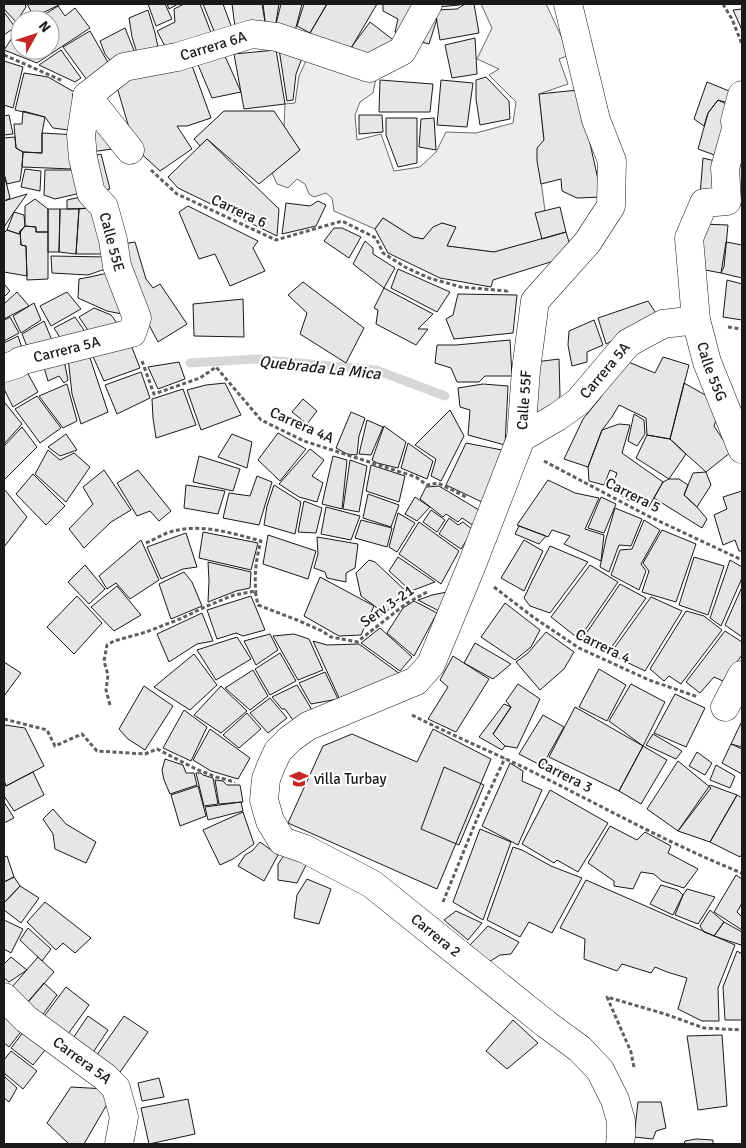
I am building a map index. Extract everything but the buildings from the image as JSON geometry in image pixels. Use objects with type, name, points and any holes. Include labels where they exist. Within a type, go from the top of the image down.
[{"type":"street","name":"Carrera 6A","points":[[87,96],[124,67],[177,57],[252,34],[277,37],[368,68],[402,51],[428,4]]},
{"type":"street","name":"Calle 55F","points":[[266,779],[278,751],[290,739],[308,726],[416,681],[431,664],[471,567],[521,438],[526,370],[535,301],[587,242],[611,206],[612,161],[596,120],[568,4]]},
{"type":"street","name":"Calle 55G","points":[[742,95],[735,121],[736,129],[725,168],[727,201],[704,204],[689,238],[696,320],[707,362],[742,449]]},
{"type":"street","points":[[87,96],[130,150]]},
{"type":"street","name":"Calle 55E","points":[[87,96],[82,135],[83,158],[91,193],[104,207],[117,266],[137,318],[132,333]]},
{"type":"street","name":"Carrera 5A","points":[[521,438],[578,402],[628,343],[663,324],[696,320]]},
{"type":"street","name":"Carrera 5A","points":[[4,368],[17,364],[20,360],[132,333]]},
{"type":"street","points":[[725,707],[742,675]]},
{"type":"street","name":"Carrera 2","points":[[266,779],[264,800],[270,820],[282,841],[305,849],[372,884],[546,1024],[580,1049],[600,1070],[615,1100],[620,1133]]},
{"type":"street","name":"Carrera 5A","points":[[4,997],[26,1019],[105,1077],[116,1088],[124,1117],[118,1144]]},
{"type":"path","points":[[723,4],[732,19],[742,44]]},
{"type":"path","points":[[4,55],[61,80],[87,96]]},
{"type":"path","name":"Carrera 6","points":[[130,150],[177,194],[276,240],[342,221],[376,238],[383,253],[405,267],[429,278],[470,288],[507,291],[512,285]]},
{"type":"path","name":"Carrera 4A","points":[[132,333],[154,394],[200,378],[216,368],[261,420],[310,444],[416,476],[427,485],[438,483],[493,510]]},
{"type":"path","name":"Carrera 5","points":[[521,438],[546,463],[648,516],[742,560]]},
{"type":"path","points":[[110,704],[106,690],[108,675],[104,661],[107,645],[180,619],[234,596],[255,591],[256,593],[254,577],[261,542],[228,532],[188,528],[168,533],[146,544]]},
{"type":"path","name":"Carrera 4","points":[[471,567],[526,612],[579,648],[649,680],[725,707]]},
{"type":"path","name":"Serv 3-21","points":[[256,593],[258,605],[297,620],[331,637],[357,642],[407,603],[425,593],[434,591]]},
{"type":"path","name":"Carrera 3","points":[[378,697],[426,722],[590,800],[652,833],[742,873]]},
{"type":"path","points":[[4,719],[47,730],[55,746],[82,734],[96,751],[145,754],[158,748],[196,769],[216,777],[243,784],[266,779]]},
{"type":"path","points":[[428,930],[438,914],[481,809],[505,758]]},
{"type":"path","points":[[634,1070],[631,1052],[608,997],[704,1028],[742,1030]]},
{"type":"shaded area","points":[[481,4],[546,4],[570,55],[559,59],[568,84],[539,94],[544,140],[541,181],[545,211],[542,239],[494,252],[447,246],[455,227],[442,223],[433,228],[423,239],[413,237],[383,218],[375,229],[334,211],[332,198],[326,193],[314,197],[309,194],[305,184],[297,179],[288,188],[277,184],[272,173],[300,150],[284,127],[285,104],[295,103],[299,76],[308,56],[376,78],[373,93],[360,102],[355,115],[357,140],[381,134],[394,171],[420,167],[436,152],[446,132],[476,133],[513,123],[516,102],[489,75],[499,69],[477,59],[492,28]]},
{"type":"waterway","name":"Quebrada La Mica","points":[[190,363],[256,359],[376,370],[445,396]]},
{"type":"place","name":"villa Turbay","points":[[299,779]]}]
